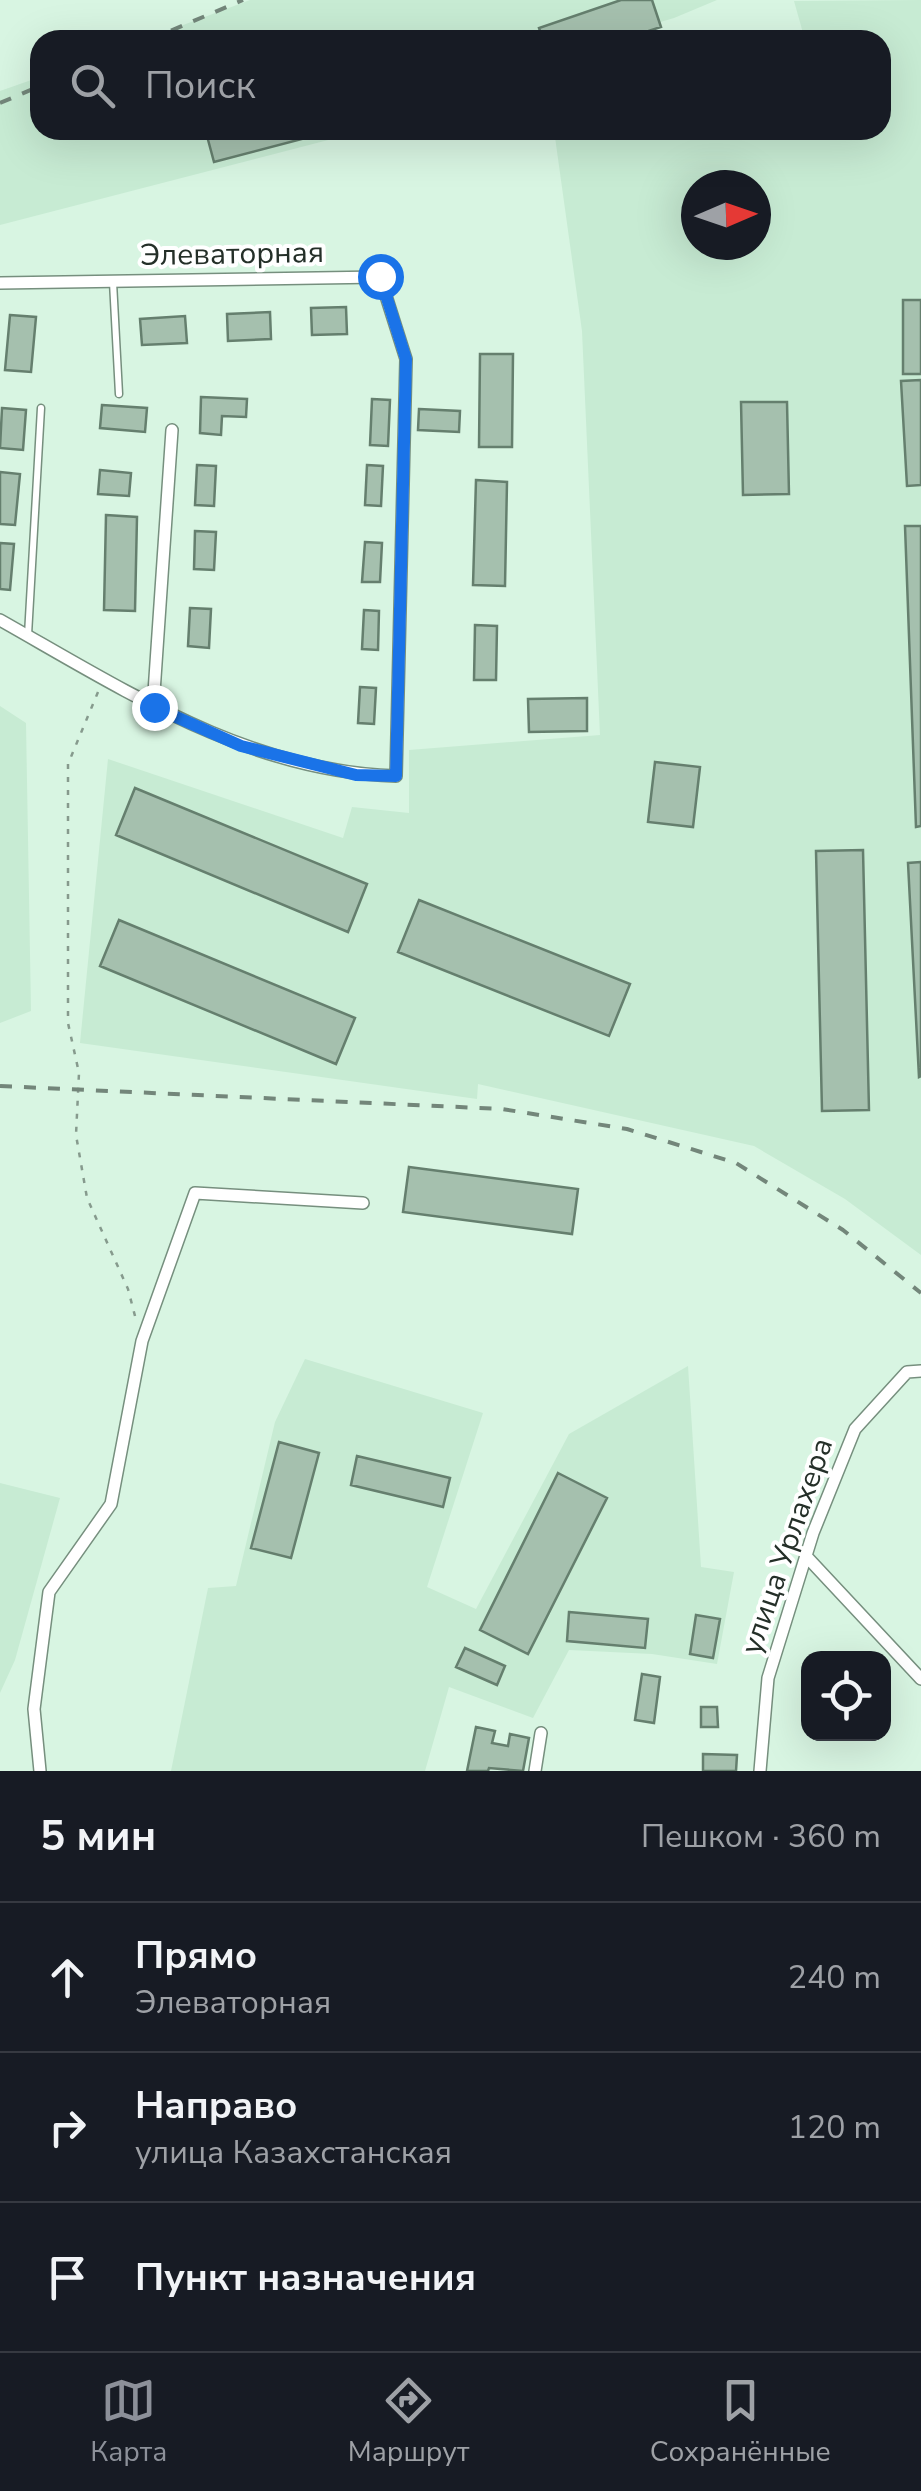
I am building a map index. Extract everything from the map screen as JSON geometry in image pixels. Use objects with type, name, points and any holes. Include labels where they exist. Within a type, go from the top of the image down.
[{"type":"street","name":"Элеваторная","points":[[0,282],[380,276],[406,359],[396,776],[356,775],[241,746],[154,707]]},
{"type":"street","points":[[0,620],[154,707],[172,430]]},
{"type":"street","points":[[40,1771],[34,1709],[49,1592],[111,1504],[142,1341],[195,1194],[363,1203]]},
{"type":"street","name":"улица Урлахера","points":[[760,1771],[768,1678],[806,1556],[855,1429],[907,1372],[921,1371]]},
{"type":"street","points":[[806,1556],[921,1679]]},
{"type":"street","points":[[535,1771],[542,1733]]},
{"type":"lane","points":[[113,281],[118,394]]},
{"type":"lane","points":[[28,636],[41,408]]},
{"type":"path","points":[[104,679],[68,764],[68,1023],[79,1072],[76,1135],[88,1198],[128,1289],[142,1341]]},
{"type":"shaded area","points":[[250,0],[717,0],[633,30],[170,30]]},
{"type":"shaded area","points":[[921,0],[921,1255],[845,1199],[754,1146],[478,1084],[477,1099],[80,1043],[108,759],[343,838],[352,807],[409,813],[409,750],[600,735],[582,331],[555,140],[891,140],[891,30],[802,30],[794,1]]},
{"type":"shaded area","points":[[30,80],[30,140],[328,140],[0,225],[0,91]]},
{"type":"shaded area","points":[[0,706],[26,723],[31,1011],[0,1023]]},
{"type":"shaded area","points":[[305,1359],[483,1413],[427,1587],[476,1609],[569,1434],[688,1366],[701,1567],[734,1572],[717,1664],[652,1654],[569,1650],[533,1718],[449,1687],[425,1771],[171,1771],[208,1588],[236,1586],[275,1422]]},
{"type":"shaded area","points":[[0,1483],[60,1498],[15,1660],[0,1693]]},
{"type":"building","points":[[621,0],[652,0],[661,27],[652,30],[539,28]]},
{"type":"building","points":[[208,140],[298,140],[214,162]]},
{"type":"building","points":[[903,300],[921,300],[921,374],[903,374]]},
{"type":"building","points":[[346,307],[347,334],[312,335],[311,308]]},
{"type":"building","points":[[270,312],[271,339],[228,341],[227,314]]},
{"type":"building","points":[[10,315],[36,317],[31,372],[5,370]]},
{"type":"building","points":[[185,316],[187,343],[142,345],[140,319]]},
{"type":"building","points":[[480,354],[513,354],[512,447],[479,447]]},
{"type":"building","points":[[921,380],[921,485],[907,486],[901,381]]},
{"type":"building","points":[[201,397],[247,399],[246,417],[222,416],[221,435],[200,433]]},
{"type":"building","points":[[372,399],[390,400],[388,446],[370,445]]},
{"type":"building","points":[[741,402],[787,402],[789,494],[743,495]]},
{"type":"building","points":[[102,405],[147,408],[145,432],[100,428]]},
{"type":"building","points":[[2,408],[26,410],[23,450],[0,448]]},
{"type":"building","points":[[419,409],[460,411],[459,432],[418,430]]},
{"type":"building","points":[[197,465],[216,466],[214,506],[195,505]]},
{"type":"building","points":[[367,465],[383,466],[381,506],[365,505]]},
{"type":"building","points":[[100,470],[131,473],[129,496],[98,494]]},
{"type":"building","points":[[0,472],[20,474],[15,525],[0,524]]},
{"type":"building","points":[[476,480],[507,482],[505,586],[473,585]]},
{"type":"building","points":[[106,515],[137,517],[135,611],[104,610]]},
{"type":"building","points":[[905,526],[921,526],[921,826],[916,827]]},
{"type":"building","points":[[195,531],[216,532],[214,570],[194,569]]},
{"type":"building","points":[[365,542],[382,543],[380,582],[362,582]]},
{"type":"building","points":[[0,543],[14,544],[10,590],[0,589]]},
{"type":"building","points":[[190,608],[211,609],[209,648],[188,646]]},
{"type":"building","points":[[364,610],[379,611],[378,650],[362,649]]},
{"type":"building","points":[[475,625],[497,626],[496,680],[474,680]]},
{"type":"building","points":[[360,687],[376,688],[374,724],[358,723]]},
{"type":"building","points":[[587,698],[587,731],[529,732],[528,699]]},
{"type":"building","points":[[655,762],[700,767],[693,827],[648,822]]},
{"type":"building","points":[[135,788],[367,884],[348,932],[116,835]]},
{"type":"building","points":[[863,850],[869,1110],[822,1111],[816,851]]},
{"type":"building","points":[[921,862],[921,1076],[919,1077],[908,863]]},
{"type":"building","points":[[419,900],[630,984],[609,1036],[398,952]]},
{"type":"building","points":[[119,920],[355,1018],[336,1064],[100,966]]},
{"type":"building","points":[[409,1167],[578,1189],[572,1234],[403,1212]]},
{"type":"building","points":[[279,1442],[319,1453],[291,1558],[251,1548]]},
{"type":"building","points":[[357,1456],[450,1478],[443,1507],[351,1485]]},
{"type":"building","points":[[558,1473],[607,1498],[528,1654],[480,1630]]},
{"type":"building","points":[[569,1612],[648,1619],[645,1648],[567,1641]]},
{"type":"building","points":[[696,1615],[720,1619],[713,1658],[690,1654]]},
{"type":"building","points":[[465,1648],[505,1666],[497,1685],[456,1667]]},
{"type":"building","points":[[642,1674],[660,1677],[654,1723],[635,1720]]},
{"type":"building","points":[[701,1707],[717,1707],[718,1727],[701,1727]]},
{"type":"building","points":[[476,1727],[495,1731],[492,1743],[508,1746],[510,1734],[529,1738],[523,1771],[467,1771]]},
{"type":"building","points":[[703,1754],[737,1755],[736,1771],[703,1771]]},
{"type":"railway","points":[[172,30],[243,0]]},
{"type":"railway","points":[[0,103],[30,90]]},
{"type":"railway","points":[[0,1086],[502,1109],[627,1129],[736,1163],[843,1230],[921,1293]]},
{"type":"route","points":[[154,707],[241,746],[356,775],[396,776],[406,359],[380,276]]}]
